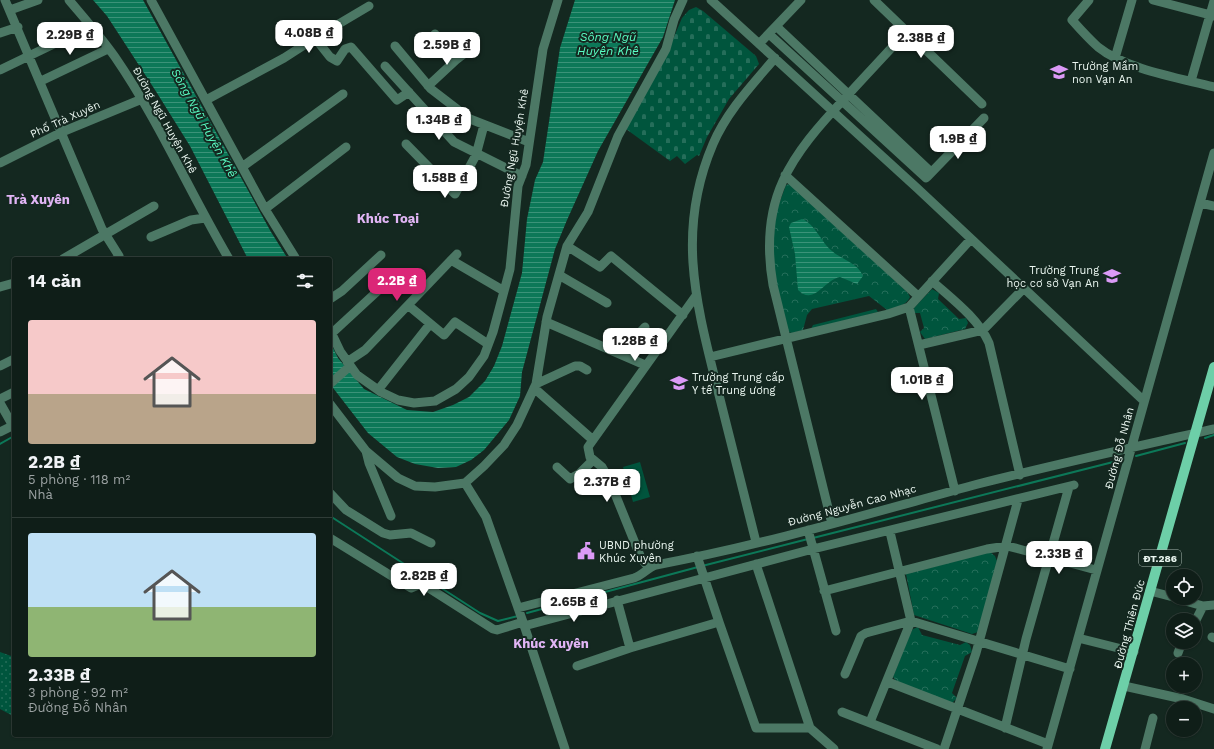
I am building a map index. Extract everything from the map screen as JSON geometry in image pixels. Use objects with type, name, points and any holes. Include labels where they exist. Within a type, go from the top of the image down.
[{"type":"main road","name":"Đường Thiên Đức","points":[[1105,749],[1134,652],[1214,367]]},
{"type":"street","points":[[6,0],[106,235],[119,256],[118,257]]},
{"type":"street","points":[[10,10],[38,0]]},
{"type":"street","name":"Đường Ngũ Huyện Khê","points":[[69,0],[108,48],[142,100],[205,218],[228,257]]},
{"type":"street","points":[[151,0],[242,167],[295,257]]},
{"type":"street","name":"Đường Ngũ Huyện Khê","points":[[332,334],[348,364],[357,374],[378,390],[398,400],[414,403],[435,401],[456,389],[469,377],[484,356],[510,270],[518,186],[526,165],[543,48],[558,0]]},
{"type":"street","points":[[332,407],[366,451],[398,478],[408,484],[435,487],[464,483],[484,466],[504,445],[517,425],[535,386],[546,322],[567,246],[588,212],[618,136],[666,49],[674,20],[683,0]]},
{"type":"street","points":[[711,0],[833,110],[1144,401]]},
{"type":"street","points":[[759,44],[801,0]]},
{"type":"street","points":[[874,0],[982,104]]},
{"type":"street","points":[[1089,0],[1072,20],[1098,47],[1115,58],[1133,65],[1214,87]]},
{"type":"street","points":[[1115,58],[1132,0]]},
{"type":"street","points":[[1153,0],[1212,16]]},
{"type":"street","points":[[1191,81],[1212,16],[1214,1]]},
{"type":"street","points":[[206,100],[284,58],[369,6]]},
{"type":"street","points":[[0,70],[91,26]]},
{"type":"street","points":[[776,26],[845,97],[929,175]]},
{"type":"street","points":[[0,33],[18,27]]},
{"type":"street","points":[[832,524],[773,286],[769,250],[770,223],[773,210],[786,175],[796,156],[833,110],[907,31]]},
{"type":"street","points":[[435,34],[456,60]]},
{"type":"street","points":[[769,34],[845,97]]},
{"type":"street","points":[[315,38],[330,57],[337,61],[344,49],[351,47],[397,100],[409,92]]},
{"type":"street","points":[[395,46],[428,86],[470,119],[529,142]]},
{"type":"street","points":[[41,82],[108,48]]},
{"type":"street","points":[[428,86],[469,50]]},
{"type":"street","points":[[756,542],[695,297],[692,234],[696,201],[703,169],[720,130],[742,98],[775,58]]},
{"type":"street","points":[[385,66],[454,142],[476,155],[522,176]]},
{"type":"street","points":[[242,167],[343,94]]},
{"type":"street","name":"Phố Trà Xuyên","points":[[0,164],[62,132],[142,100]]},
{"type":"street","points":[[916,188],[984,118]]},
{"type":"street","points":[[406,144],[454,194],[476,155],[484,125]]},
{"type":"street","points":[[266,209],[346,147]]},
{"type":"street","name":"Đường Đỗ Nhân","points":[[1048,746],[1096,570],[1133,446],[1144,401],[1214,153]]},
{"type":"street","points":[[786,175],[918,296]]},
{"type":"street","points":[[1200,203],[1214,206]]},
{"type":"street","points":[[67,257],[154,206]]},
{"type":"street","points":[[151,237],[191,220],[205,218]]},
{"type":"street","points":[[710,358],[880,316],[910,307],[918,296],[971,239]]},
{"type":"street","points":[[567,246],[600,267],[611,256],[682,314]]},
{"type":"street","points":[[332,298],[342,292],[381,255]]},
{"type":"street","points":[[332,382],[348,364],[365,350],[454,257],[504,291]]},
{"type":"street","points":[[559,275],[607,303]]},
{"type":"street","points":[[932,281],[983,330],[989,342],[1020,475]]},
{"type":"street","points":[[0,287],[12,284]]},
{"type":"street","points":[[332,331],[383,286]]},
{"type":"street","points":[[919,345],[983,330],[1024,288]]},
{"type":"street","points":[[648,567],[641,558],[609,479],[602,467],[590,457],[588,446],[695,297]]},
{"type":"street","points":[[408,306],[444,335],[455,322],[488,344]]},
{"type":"street","points":[[910,307],[955,491]]},
{"type":"street","points":[[546,322],[646,365]]},
{"type":"street","points":[[378,390],[430,324]]},
{"type":"street","points":[[620,354],[645,327]]},
{"type":"street","points":[[0,366],[12,361]]},
{"type":"street","points":[[535,386],[575,366],[580,366],[587,370]]},
{"type":"street","points":[[1130,388],[1142,388],[1150,381]]},
{"type":"street","points":[[535,386],[593,440]]},
{"type":"street","points":[[0,399],[12,393]]},
{"type":"street","points":[[0,403],[12,424]]},
{"type":"street","points":[[0,432],[12,426]]},
{"type":"street","name":"Đường Nguyễn Cao Nhạc","points":[[522,618],[634,578],[640,575],[648,567],[698,559],[756,542],[808,532],[832,524],[955,491],[1133,446],[1214,429]]},
{"type":"street","points":[[366,451],[369,463],[392,516]]},
{"type":"street","points":[[557,467],[570,479],[579,474],[593,460]]},
{"type":"street","points":[[464,483],[486,518],[522,618],[565,749]]},
{"type":"street","points":[[332,539],[411,588],[418,585],[424,585],[493,629],[522,618],[617,600],[813,548],[890,532],[1071,486],[1030,640],[1023,656],[1004,728]]},
{"type":"street","points":[[332,494],[346,510],[383,533],[390,535],[411,533],[431,543]]},
{"type":"street","points":[[944,749],[979,642],[1018,500]]},
{"type":"street","points":[[808,532],[836,631]]},
{"type":"street","points":[[870,722],[888,682],[911,621],[890,532]]},
{"type":"street","points":[[824,591],[987,549],[1006,546],[1096,570]]},
{"type":"street","points":[[698,559],[756,728],[810,728]]},
{"type":"street","points":[[756,564],[810,728],[834,749]]},
{"type":"street","points":[[1150,591],[1166,596]]},
{"type":"street","points":[[617,600],[630,648]]},
{"type":"street","points":[[1199,605],[1214,605]]},
{"type":"street","points":[[1200,613],[1203,606]]},
{"type":"street","points":[[845,674],[861,636],[911,621],[1070,669]]},
{"type":"street","points":[[578,666],[630,648],[719,622]]},
{"type":"street","points":[[1078,638],[1134,652]]},
{"type":"street","points":[[1178,653],[1179,649]]},
{"type":"street","points":[[888,682],[1048,746]]},
{"type":"street","points":[[1124,686],[1175,701]]},
{"type":"street","points":[[1202,707],[1214,709]]},
{"type":"street","points":[[842,712],[936,749]]},
{"type":"street","points":[[1145,749],[1153,718]]},
{"type":"green space","points":[[696,7],[703,11],[756,56],[759,64],[729,99],[707,137],[699,156],[697,155],[685,164],[677,156],[670,161],[626,129],[668,51],[682,18],[689,10]]},
{"type":"green space","points":[[789,184],[803,195],[908,293],[910,297],[908,300],[900,306],[887,310],[869,296],[812,309],[807,315],[803,330],[792,333],[788,332],[776,286],[772,254],[776,212],[786,185]]},
{"type":"green space","points":[[932,289],[939,293],[938,299],[959,319],[966,318],[968,323],[965,329],[925,339],[920,332],[924,328],[920,313],[914,313],[914,308]]},
{"type":"green space","points":[[876,309],[878,312],[811,329],[813,325]]},
{"type":"green space","points":[[640,462],[650,497],[633,502],[623,467]]},
{"type":"green space","points":[[990,552],[995,556],[997,561],[978,632],[972,634],[914,615],[906,574]]},
{"type":"green space","points":[[918,627],[922,635],[960,645],[966,642],[970,645],[972,652],[965,656],[952,693],[957,698],[952,703],[897,682],[893,677],[910,634],[913,629]]},
{"type":"green space","points":[[0,652],[12,656],[12,715],[0,709]]},
{"type":"water","name":"Sông Ngũ Huyện Khê","points":[[93,0],[143,0],[271,232],[287,257],[247,257],[190,146],[107,16]]},
{"type":"water","name":"Sông Ngũ Huyện Khê","points":[[575,0],[675,0],[663,37],[598,151],[555,249],[522,372],[520,396],[509,420],[484,450],[471,460],[456,467],[438,468],[415,464],[397,457],[368,433],[332,387],[332,346],[338,358],[364,389],[407,410],[433,412],[453,405],[469,397],[485,381],[494,366],[502,346],[522,273],[527,219],[535,180],[543,162],[560,48]]},
{"type":"water","points":[[802,219],[811,225],[832,251],[857,267],[863,276],[857,284],[840,277],[834,279],[814,294],[804,294],[798,290],[795,254],[789,227],[791,223]]},
{"type":"waterway","points":[[1205,438],[1214,435]]},
{"type":"waterway","points":[[0,444],[12,437]]},
{"type":"waterway","points":[[1136,456],[1185,443]]},
{"type":"waterway","points":[[813,538],[1125,459]]},
{"type":"waterway","points":[[332,517],[480,613],[498,621],[518,616]]},
{"type":"waterway","points":[[702,566],[808,539]]},
{"type":"waterway","points":[[527,613],[698,567]]},
{"type":"place","name":"Trường Mầm non Vạn An","points":[[1059,72]]},
{"type":"place","name":"Trường Trung học cơ sở Vạn An","points":[[1112,276]]},
{"type":"place","name":"Trường Trung cấp Y tế Trung ương","points":[[679,383]]},
{"type":"place","name":"UBND phường Khúc Xuyên","points":[[586,551]]},
{"type":"district","name":"Trà Xuyên","points":[[38,199]]},
{"type":"district","name":"Khúc Toại","points":[[388,218]]},
{"type":"district","name":"Khúc Xuyên","points":[[551,643]]}]
